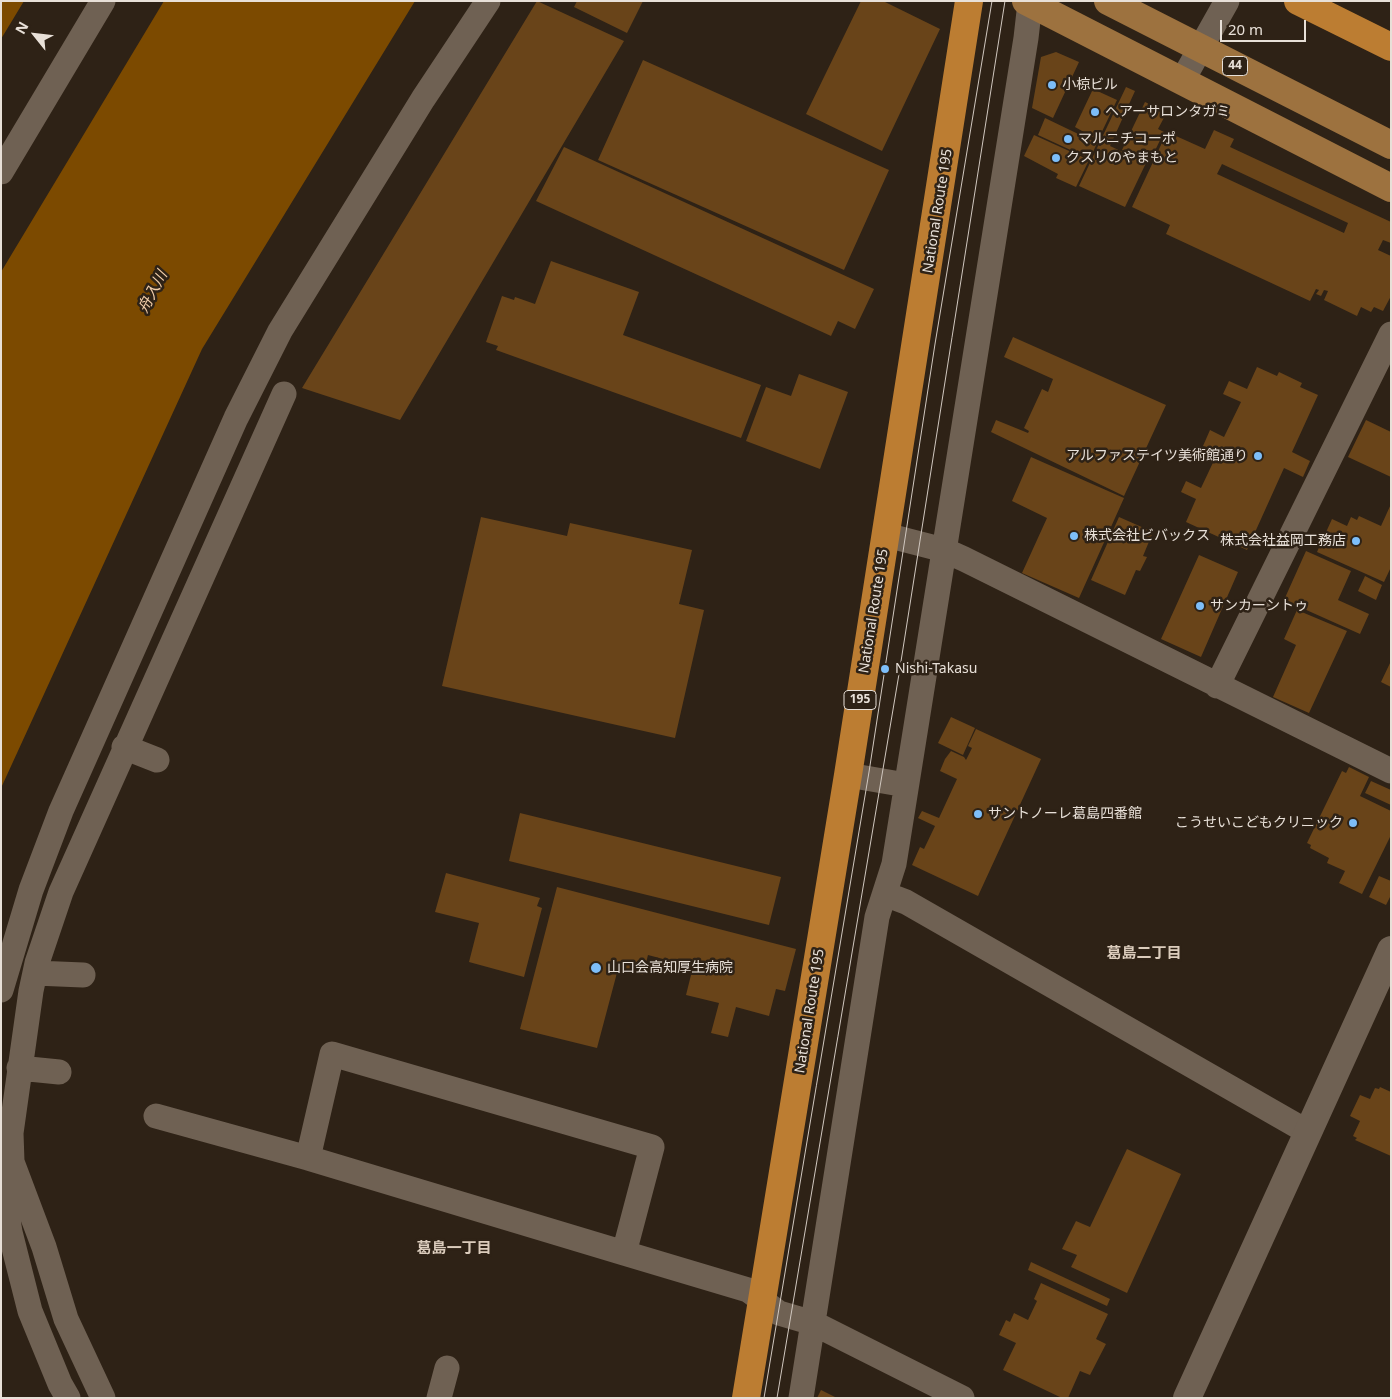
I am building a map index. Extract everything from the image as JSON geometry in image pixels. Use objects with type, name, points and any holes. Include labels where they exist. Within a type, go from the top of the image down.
[{"type":"highway","name":"National Route 195","points":[[746,1398],[848,775],[970,1]]},
{"type":"highway","points":[[1298,1],[1391,47]]},
{"type":"main road","name":"44","points":[[1108,1],[1391,145]]},
{"type":"main road","points":[[1028,2],[1391,188]]},
{"type":"street","points":[[1,172],[103,1]]},
{"type":"street","points":[[1,990],[31,890],[62,810],[236,418],[280,331],[423,100],[488,1]]},
{"type":"street","points":[[1182,81],[1227,1]]},
{"type":"street","points":[[801,1398],[877,917],[894,864],[1025,47],[1028,2]]},
{"type":"street","points":[[1217,686],[1391,334]]},
{"type":"street","points":[[68,1398],[60,1384],[30,1311],[10,1232],[5,1168],[35,973],[61,892],[124,747],[284,394]]},
{"type":"street","points":[[886,535],[944,550],[1391,771]]},
{"type":"street","points":[[124,747],[157,760]]},
{"type":"street","points":[[848,775],[906,785]]},
{"type":"street","points":[[885,894],[906,902],[1306,1131]]},
{"type":"street","points":[[1187,1398],[1306,1131],[1391,950]]},
{"type":"street","points":[[35,973],[83,975]]},
{"type":"street","points":[[308,1158],[332,1054],[652,1147],[624,1253]]},
{"type":"street","points":[[19,1068],[59,1072]]},
{"type":"street","points":[[156,1116],[308,1158],[748,1290],[779,1313],[813,1323],[962,1398]]},
{"type":"street","points":[[5,1168],[44,1247],[66,1319],[103,1398]]},
{"type":"street","points":[[439,1398],[447,1368]]},
{"type":"water","points":[[1,1],[24,1],[1,39]]},
{"type":"water","name":"舟入川","points":[[164,1],[415,1],[202,349],[1,788],[1,272]]},
{"type":"building","points":[[537,1],[624,41],[400,420],[302,388]]},
{"type":"building","points":[[577,1],[643,1],[627,33],[574,7]]},
{"type":"building","points":[[861,1],[883,1],[940,29],[882,151],[806,114]]},
{"type":"building","name":"小椋ビル","points":[[1056,52],[1079,62],[1053,118],[1032,108],[1041,57]]},
{"type":"building","points":[[643,60],[889,170],[844,270],[598,160]]},
{"type":"building","points":[[1126,87],[1135,91],[1110,146],[1146,163],[1125,207],[1079,186]]},
{"type":"building","points":[[1093,89],[1117,100],[1098,140],[1075,127]]},
{"type":"building","points":[[1145,102],[1167,112],[1158,129],[1164,132],[1149,163],[1122,150]]},
{"type":"building","name":"マルニチコーポ","points":[[1045,118],[1097,143],[1090,159],[1038,135]]},
{"type":"building","points":[[1214,130],[1234,139],[1230,147],[1391,222],[1391,243],[1383,240],[1378,250],[1391,256],[1391,296],[1383,311],[1374,307],[1371,312],[1361,307],[1357,316],[1324,300],[1328,291],[1324,290],[1321,296],[1316,294],[1319,290],[1316,289],[1310,301],[1166,234],[1170,225],[1132,207],[1167,132],[1205,149]],"holes":[[[1222,164],[1348,223],[1344,233],[1217,174]]]},
{"type":"building","points":[[1034,135],[1089,160],[1076,187],[1056,178],[1058,174],[1024,156]]},
{"type":"building","points":[[564,147],[874,289],[855,329],[838,321],[831,336],[536,201]]},
{"type":"building","points":[[551,261],[639,292],[623,335],[761,385],[741,438],[496,350],[498,346],[486,342],[502,296],[514,300],[515,297],[535,304]]},
{"type":"building","points":[[1013,337],[1166,405],[1124,496],[991,432],[996,420],[1028,433],[1029,431],[1024,428],[1042,389],[1048,392],[1053,379],[1004,357]]},
{"type":"building","name":"アルファステイツ美術館通り","points":[[1257,367],[1277,376],[1279,372],[1302,383],[1300,387],[1318,395],[1292,452],[1310,461],[1303,477],[1284,468],[1247,550],[1186,522],[1196,499],[1181,492],[1186,481],[1201,488],[1218,452],[1203,446],[1210,430],[1224,437],[1241,402],[1223,394],[1229,381],[1247,389]]},
{"type":"building","points":[[799,374],[848,392],[820,469],[746,441],[766,387],[791,396]]},
{"type":"building","points":[[1366,420],[1391,432],[1391,477],[1348,457]]},
{"type":"building","points":[[1031,457],[1124,498],[1079,598],[1022,573],[1047,518],[1012,501]]},
{"type":"building","name":"株式会社益岡工務店","points":[[1391,504],[1391,567],[1384,582],[1317,552],[1332,519],[1347,526],[1351,517],[1357,520],[1359,516],[1381,526]]},
{"type":"building","points":[[481,517],[567,536],[570,523],[692,550],[679,604],[704,610],[675,738],[442,686]]},
{"type":"building","points":[[1119,517],[1153,532],[1143,556],[1147,557],[1140,571],[1136,570],[1125,595],[1091,580]]},
{"type":"building","points":[[1306,551],[1351,571],[1338,600],[1369,614],[1360,634],[1284,600]]},
{"type":"building","name":"サンカーントゥ","points":[[1199,555],[1238,572],[1201,657],[1161,639]]},
{"type":"building","points":[[1365,576],[1382,585],[1376,600],[1358,591]]},
{"type":"building","points":[[1297,610],[1347,631],[1309,713],[1273,697],[1296,645],[1284,639]]},
{"type":"building","points":[[1391,661],[1391,687],[1381,682]]},
{"type":"building","points":[[951,717],[975,728],[963,755],[938,743]]},
{"type":"building","name":"サントノーレ葛島四番館","points":[[976,729],[1041,759],[978,896],[912,865],[920,847],[924,849],[935,826],[918,818],[922,811],[939,818],[957,779],[940,771],[945,759],[951,751],[964,757],[966,760],[972,748],[968,746]]},
{"type":"building","name":"こうせいこどもクリニック","points":[[1349,767],[1369,777],[1360,796],[1391,811],[1391,835],[1362,894],[1339,883],[1345,871],[1327,863],[1329,858],[1310,848],[1311,845],[1307,843],[1342,771],[1346,773]]},
{"type":"building","points":[[1371,781],[1391,790],[1391,805],[1365,793]]},
{"type":"building","points":[[520,813],[781,877],[769,925],[509,861]]},
{"type":"building","points":[[446,873],[540,898],[537,906],[542,908],[524,977],[469,962],[479,923],[435,912]]},
{"type":"building","points":[[1379,876],[1391,881],[1391,895],[1386,905],[1369,897]]},
{"type":"building","points":[[557,887],[796,949],[785,991],[776,989],[769,1016],[736,1007],[728,1037],[711,1033],[719,1003],[686,995],[693,967],[648,955],[643,975],[618,969],[597,1048],[520,1029]]},
{"type":"building","points":[[1380,1087],[1391,1092],[1391,1156],[1355,1140],[1357,1138],[1353,1136],[1360,1121],[1350,1116],[1360,1095],[1370,1099],[1375,1088],[1379,1089]]},
{"type":"building","points":[[1127,1149],[1181,1174],[1127,1293],[1071,1267],[1077,1255],[1062,1249],[1076,1221],[1090,1227]]},
{"type":"building","points":[[1031,1262],[1110,1299],[1107,1306],[1028,1270]]},
{"type":"building","points":[[1041,1283],[1108,1314],[1096,1339],[1106,1344],[1090,1375],[1080,1371],[1068,1398],[1062,1398],[1003,1370],[1016,1343],[999,1335],[1006,1320],[1010,1322],[1014,1313],[1028,1320],[1037,1301],[1034,1299]]},
{"type":"building","points":[[821,1390],[837,1398],[817,1398]]},
{"type":"tram line","points":[[764,1398],[869,772],[935,344],[992,1]]},
{"type":"tram line","points":[[777,1398],[899,674],[1005,1]]},
{"type":"place","name":"小椋ビル","points":[[1052,85]]},
{"type":"place","name":"ヘアーサロンタガミ","points":[[1095,112]]},
{"type":"place","name":"マルニチコーポ","points":[[1068,139]]},
{"type":"place","name":"クスリのやまもと","points":[[1056,158]]},
{"type":"place","name":"アルファステイツ美術館通り","points":[[1258,456]]},
{"type":"place","name":"株式会社ビバックス","points":[[1074,536]]},
{"type":"place","name":"株式会社益岡工務店","points":[[1356,541]]},
{"type":"place","name":"サンカーントゥ","points":[[1200,606]]},
{"type":"place","name":"Nishi-Takasu","points":[[885,669]]},
{"type":"place","name":"サントノーレ葛島四番館","points":[[978,814]]},
{"type":"place","name":"こうせいこどもクリニック","points":[[1353,823]]},
{"type":"place","name":"山口会高知厚生病院","points":[[596,968]]},
{"type":"district","name":"葛島二丁目","points":[[1144,954]]},
{"type":"district","name":"葛島一丁目","points":[[454,1249]]}]
